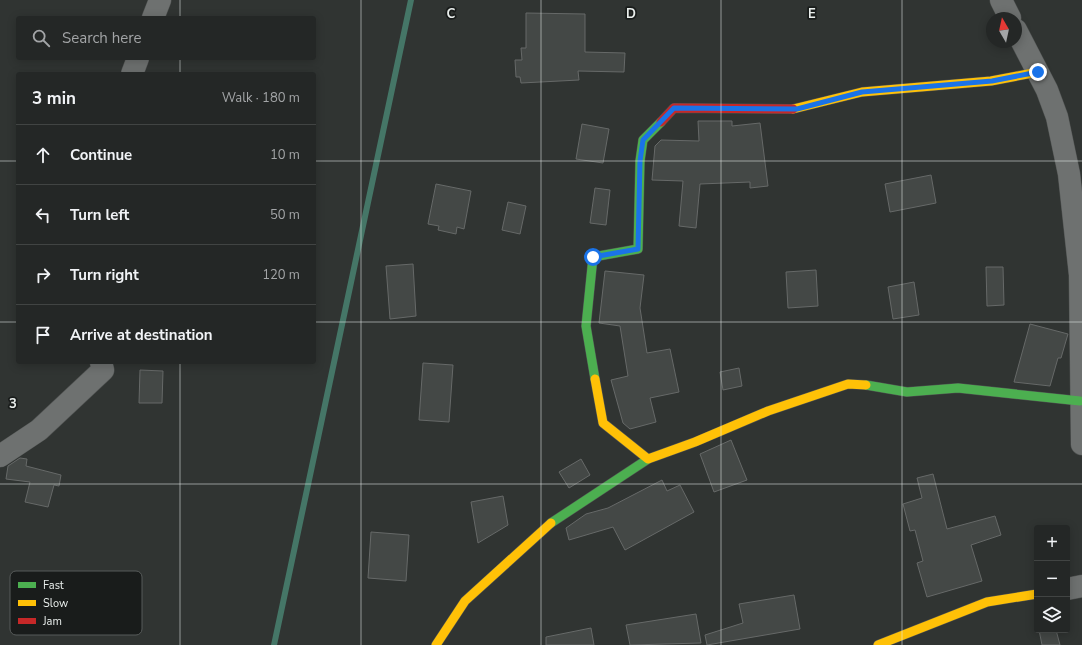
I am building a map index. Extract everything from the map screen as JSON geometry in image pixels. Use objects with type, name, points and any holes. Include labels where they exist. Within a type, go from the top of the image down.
[{"type":"street","points":[[154,16],[160,0]]},
{"type":"street","points":[[1001,0],[1007,12]]},
{"type":"street","points":[[1022,41],[1048,90],[1057,117],[1070,174],[1080,275],[1080,401],[1082,444]]},
{"type":"street","points":[[133,72],[137,60]]},
{"type":"street","points":[[648,459],[603,423],[586,326],[593,257],[638,249],[640,161],[643,140],[674,108],[797,109],[862,92],[992,81],[1038,72]]},
{"type":"street","points":[[0,456],[39,430],[103,370],[102,364]]},
{"type":"street","points":[[436,645],[466,601],[553,521],[648,459],[695,442],[768,411],[848,384],[866,385],[907,392],[958,388],[1080,401]]},
{"type":"street","points":[[1070,588],[1082,586]]},
{"type":"street","points":[[878,645],[987,602],[1034,594]]},
{"type":"building","points":[[526,13],[585,14],[585,52],[625,53],[624,72],[578,71],[579,80],[521,83],[520,77],[516,77],[515,60],[522,60],[521,48],[526,48]]},
{"type":"building","points":[[698,121],[732,121],[732,126],[760,123],[768,186],[750,188],[750,182],[700,184],[696,228],[679,226],[683,181],[652,180],[655,146],[661,140],[699,141]]},
{"type":"building","points":[[582,124],[609,129],[603,163],[576,159]]},
{"type":"building","points":[[931,175],[936,203],[890,212],[885,184]]},
{"type":"building","points":[[436,184],[471,191],[464,229],[457,227],[456,234],[438,230],[439,226],[428,224]]},
{"type":"building","points":[[595,188],[610,190],[606,225],[590,223]]},
{"type":"building","points":[[508,202],[526,206],[520,234],[502,230]]},
{"type":"building","points":[[413,264],[416,316],[390,319],[386,266]]},
{"type":"building","points":[[986,267],[1003,267],[1004,305],[987,306]]},
{"type":"building","points":[[816,270],[818,306],[788,308],[786,272]]},
{"type":"building","points":[[605,271],[644,275],[640,308],[647,353],[670,349],[679,392],[650,398],[656,422],[630,429],[623,423],[611,380],[628,376],[620,326],[599,323]]},
{"type":"building","points":[[914,282],[919,315],[893,319],[888,287]]},
{"type":"building","points":[[1030,324],[1068,334],[1061,358],[1058,358],[1050,386],[1014,382]]},
{"type":"building","points":[[423,363],[453,365],[449,422],[419,420]]},
{"type":"building","points":[[739,368],[742,386],[723,390],[720,372]]},
{"type":"building","points":[[140,370],[163,371],[162,403],[139,403]]},
{"type":"building","points":[[731,440],[747,480],[714,492],[700,454]]},
{"type":"building","points":[[20,458],[27,459],[26,466],[61,475],[59,486],[54,485],[48,507],[25,502],[30,482],[6,479],[8,466]]},
{"type":"building","points":[[581,459],[590,475],[569,488],[559,472]]},
{"type":"building","points":[[933,474],[947,529],[995,516],[1001,535],[971,545],[982,581],[927,597],[917,563],[923,561],[915,530],[910,531],[903,504],[922,498],[917,478]]},
{"type":"building","points":[[662,480],[667,491],[680,485],[694,512],[625,550],[613,527],[569,540],[566,528],[586,514],[608,508]]},
{"type":"building","points":[[503,496],[508,525],[478,543],[471,502]]},
{"type":"building","points":[[371,532],[409,535],[406,581],[368,578]]},
{"type":"building","points":[[794,595],[800,629],[707,645],[705,635],[743,623],[739,604]]},
{"type":"building","points":[[696,614],[701,643],[630,645],[626,625]]},
{"type":"building","points":[[591,628],[594,645],[546,645],[546,637]]},
{"type":"building","points":[[1040,633],[1057,633],[1060,645],[1042,645]]},
{"type":"waterway","points":[[274,645],[411,0]]},
{"type":"traffic: fast","points":[[595,379],[586,326],[593,257],[638,249],[640,161],[643,140],[661,122]]},
{"type":"traffic: fast","points":[[866,385],[907,392],[958,388],[1080,401]]},
{"type":"traffic: fast","points":[[551,523],[648,459]]},
{"type":"traffic: slow","points":[[793,109],[862,92],[991,81],[1038,72]]},
{"type":"traffic: slow","points":[[595,379],[603,423],[648,459],[695,442],[768,411],[848,384],[866,385]]},
{"type":"traffic: slow","points":[[436,645],[465,601],[551,523]]},
{"type":"traffic: slow","points":[[878,645],[987,602],[1034,594]]},
{"type":"traffic: jam","points":[[661,122],[674,108],[793,109]]},
{"type":"route","points":[[593,257],[638,249],[640,161],[643,140],[674,108],[738,107],[797,109],[862,92],[992,81],[1038,72]]}]
